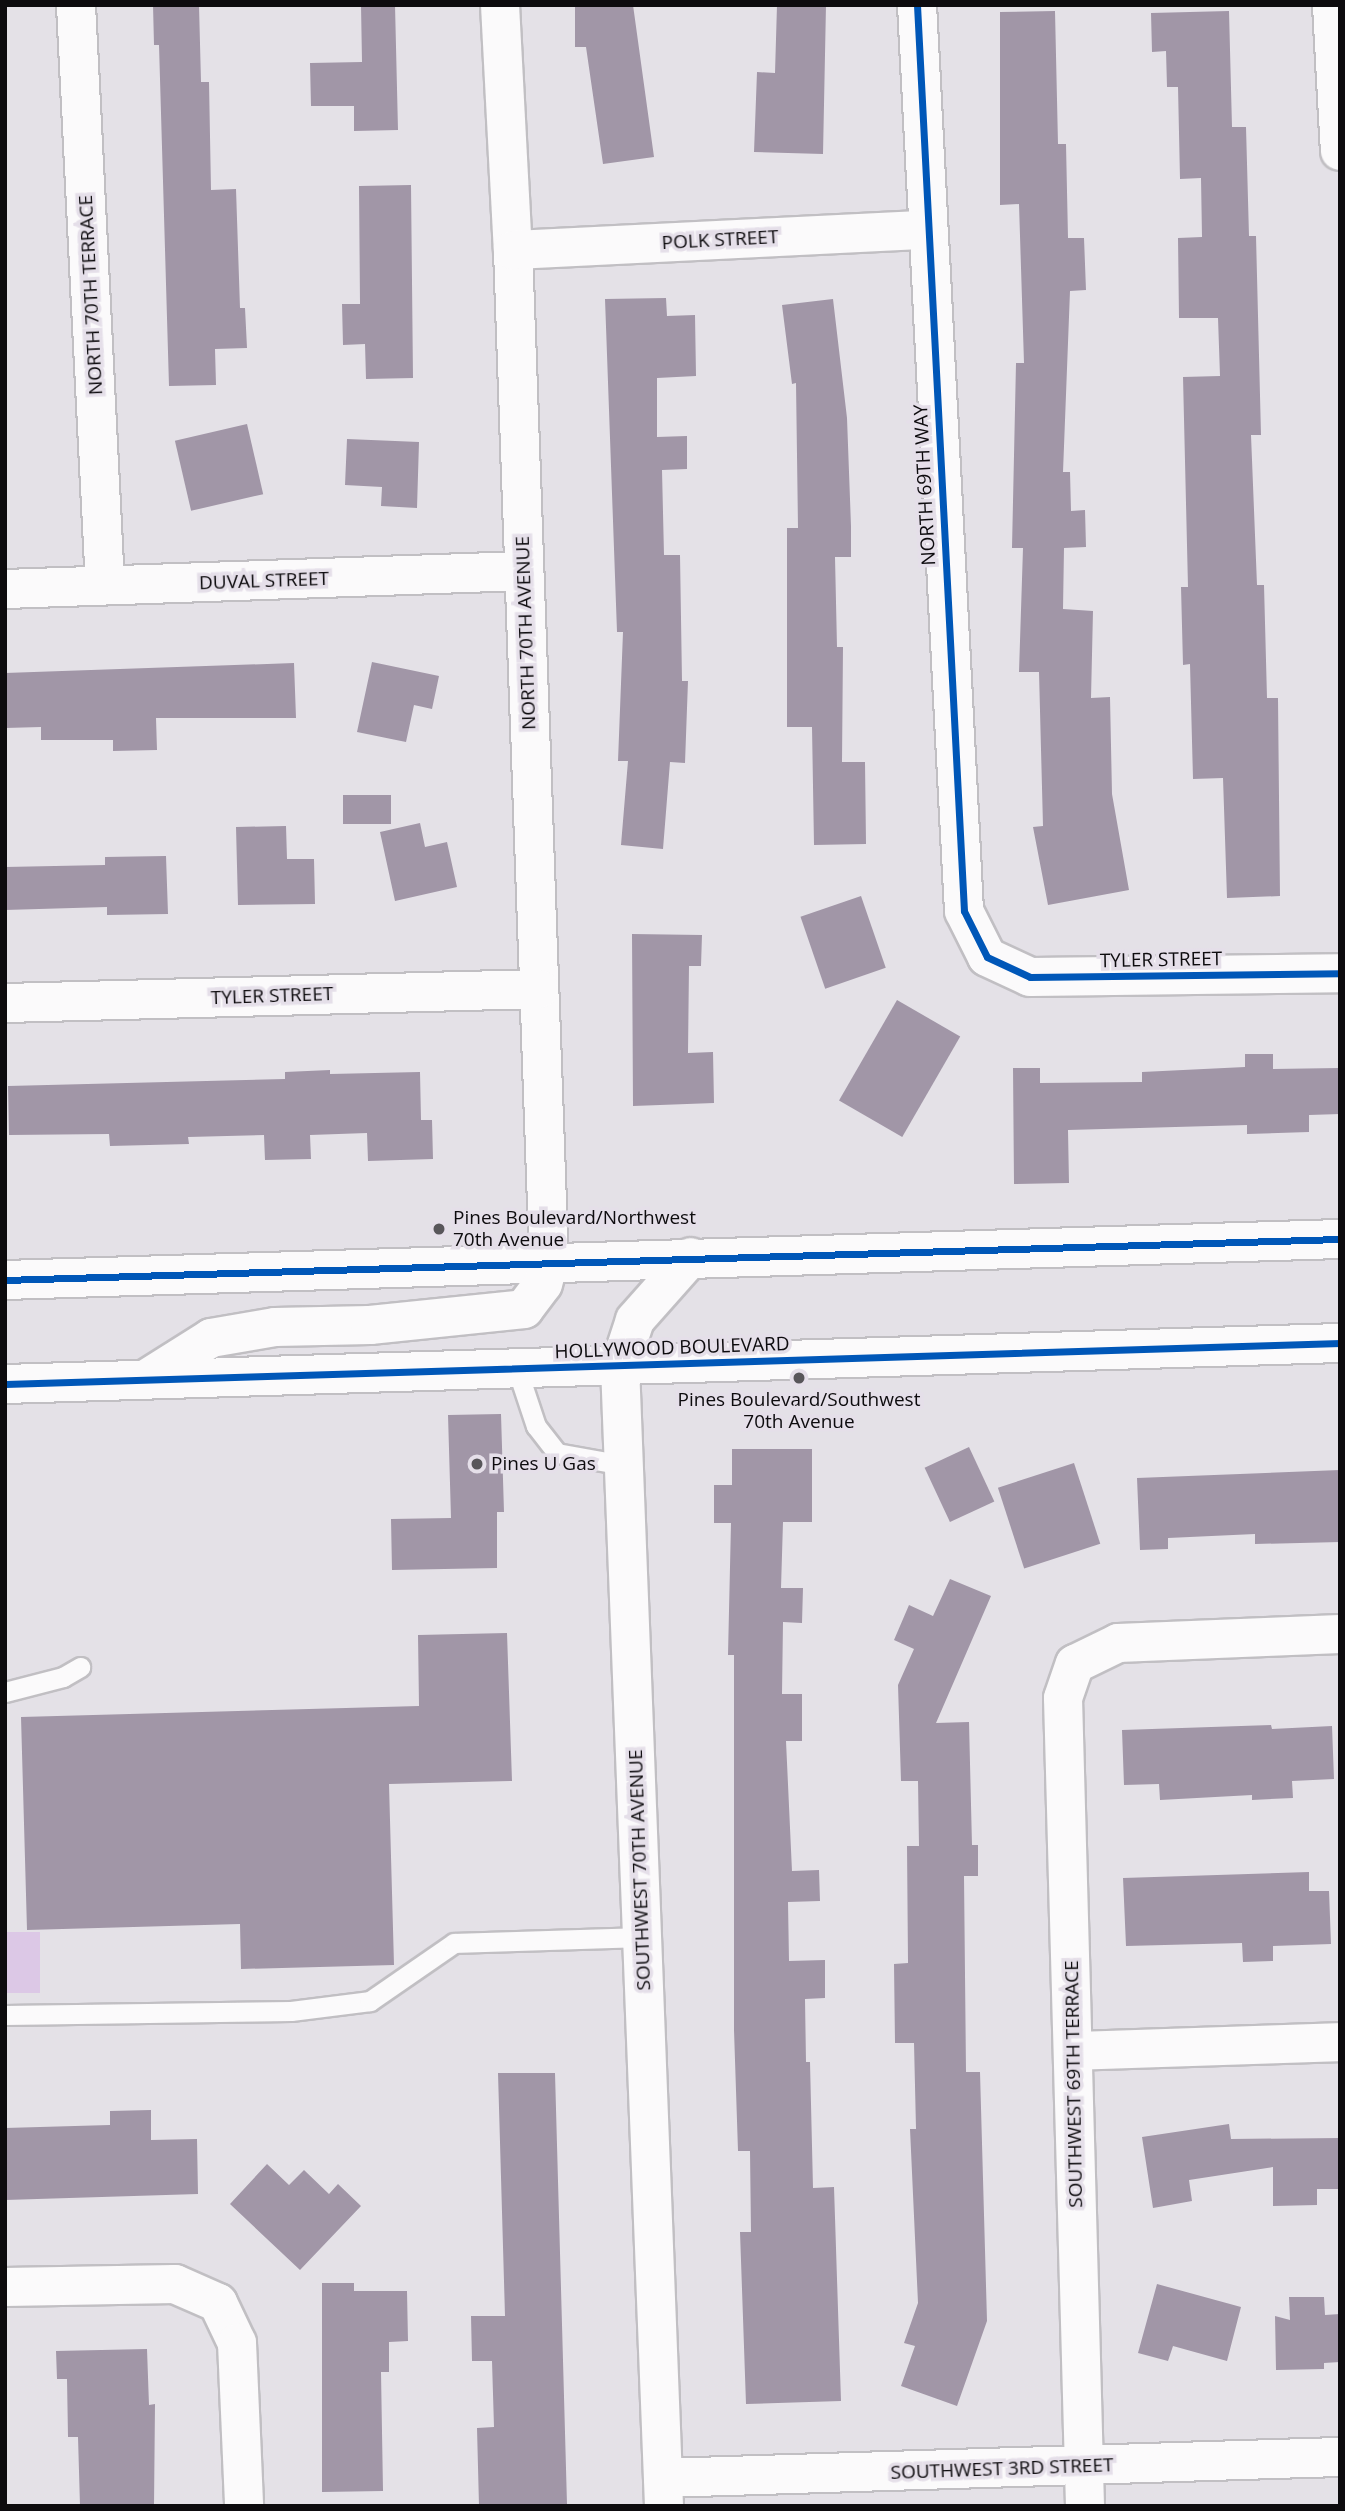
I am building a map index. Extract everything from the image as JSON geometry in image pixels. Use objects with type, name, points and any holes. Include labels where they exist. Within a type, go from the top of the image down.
[{"type":"main road","name":"NORTH 70TH TERRACE","points":[[76,5],[105,586]]},
{"type":"main road","name":"NORTH 70TH AVENUE","points":[[500,5],[513,250],[549,1261]]},
{"type":"main road","name":"NORTH 69TH WAY","points":[[917,5],[964,911],[987,957]]},
{"type":"main road","points":[[1332,5],[1340,151]]},
{"type":"main road","name":"POLK STREET","points":[[513,250],[927,230]]},
{"type":"main road","name":"DUVAL STREET","points":[[5,589],[523,571]]},
{"type":"main road","name":"TYLER STREET","points":[[987,957],[1030,977],[1340,973]]},
{"type":"main road","name":"TYLER STREET","points":[[5,1003],[539,989]]},
{"type":"main road","points":[[5,1280],[1340,1238]]},
{"type":"main road","name":"SOUTHWEST 70TH AVENUE","points":[[664,2492],[620,1366],[635,1320],[691,1258]]},
{"type":"main road","points":[[144,1380],[211,1338],[275,1327],[379,1324],[524,1309],[543,1284],[549,1261]]},
{"type":"main road","name":"HOLLYWOOD BOULEVARD","points":[[5,1384],[1340,1343]]},
{"type":"main road","name":"SOUTHWEST 69TH TERRACE","points":[[1085,2506],[1063,1698],[1074,1664],[1118,1643],[1340,1634]]},
{"type":"main road","points":[[1074,2051],[1340,2042]]},
{"type":"main road","points":[[5,2287],[175,2284],[218,2303],[237,2343],[244,2506]]},
{"type":"main road","name":"SOUTHWEST 3RD STREET","points":[[664,2492],[1083,2467],[1340,2457]]},
{"type":"lane","points":[[517,1369],[536,1426],[557,1453],[624,1465]]},
{"type":"lane","points":[[5,1692],[62,1677],[80,1667]]},
{"type":"lane","points":[[5,2015],[291,2011],[370,2001],[454,1943],[642,1937]]},
{"type":"shaded area","points":[[5,1932],[40,1932],[40,1993],[5,1993]]},
{"type":"building","points":[[153,5],[199,5],[201,82],[209,82],[211,190],[236,189],[240,308],[245,308],[247,348],[215,349],[216,385],[169,386],[159,45],[154,45]]},
{"type":"building","points":[[361,5],[395,5],[398,130],[354,131],[354,106],[311,106],[310,63],[362,62]]},
{"type":"building","points":[[575,5],[633,5],[654,157],[603,164],[586,47],[575,47]]},
{"type":"building","points":[[777,5],[826,5],[823,154],[754,152],[757,72],[775,73]]},
{"type":"building","points":[[1055,11],[1058,144],[1066,144],[1068,238],[1084,238],[1086,290],[1070,291],[1063,472],[1070,472],[1071,511],[1085,510],[1086,547],[1064,548],[1063,609],[1093,611],[1091,698],[1110,697],[1112,794],[1129,890],[1048,905],[1033,827],[1043,826],[1039,672],[1019,672],[1023,548],[1012,548],[1016,363],[1024,363],[1019,204],[1000,205],[1000,12]]},
{"type":"building","points":[[1229,11],[1232,127],[1246,127],[1249,236],[1256,236],[1261,435],[1251,435],[1257,585],[1264,585],[1267,698],[1278,698],[1280,896],[1227,898],[1223,778],[1193,779],[1190,664],[1183,665],[1181,587],[1188,587],[1183,377],[1220,376],[1218,318],[1179,318],[1178,238],[1202,237],[1201,178],[1180,179],[1178,87],[1167,87],[1166,51],[1152,52],[1151,13]]},
{"type":"building","points":[[411,185],[413,378],[366,379],[365,344],[343,345],[342,304],[360,304],[359,186]]},
{"type":"building","points":[[666,298],[667,316],[695,315],[696,376],[657,378],[657,437],[687,436],[687,469],[662,470],[664,555],[680,555],[682,681],[688,681],[685,763],[670,762],[663,849],[621,845],[628,761],[618,761],[623,632],[617,632],[605,299]]},
{"type":"building","points":[[833,299],[847,418],[851,526],[851,557],[835,557],[837,647],[843,647],[842,762],[865,762],[866,844],[814,845],[812,727],[787,727],[787,528],[798,528],[796,383],[792,384],[782,305]]},
{"type":"building","points":[[247,424],[263,494],[191,511],[175,441]]},
{"type":"building","points":[[347,439],[419,442],[417,508],[381,506],[382,487],[345,485]]},
{"type":"building","points":[[372,662],[439,676],[432,709],[414,705],[406,742],[357,732]]},
{"type":"building","points":[[294,663],[296,718],[156,718],[157,750],[113,751],[113,740],[41,740],[41,727],[5,728],[5,673]]},
{"type":"building","points":[[343,795],[391,795],[391,824],[343,824]]},
{"type":"building","points":[[420,823],[425,847],[447,842],[457,887],[395,901],[380,832]]},
{"type":"building","points":[[286,826],[287,859],[314,859],[315,904],[238,905],[236,827]]},
{"type":"building","points":[[166,856],[168,914],[107,915],[107,907],[5,910],[5,867],[105,865],[105,857]]},
{"type":"building","points":[[861,896],[886,968],[825,989],[800,917]]},
{"type":"building","points":[[632,934],[702,935],[701,966],[689,966],[688,1053],[713,1052],[714,1103],[633,1106]]},
{"type":"building","points":[[897,1000],[960,1036],[902,1137],[839,1100]]},
{"type":"building","points":[[1245,1054],[1273,1054],[1273,1069],[1339,1068],[1340,1114],[1309,1115],[1309,1132],[1247,1134],[1247,1125],[1068,1130],[1069,1183],[1014,1184],[1013,1068],[1040,1068],[1040,1083],[1142,1082],[1142,1072],[1245,1067]]},
{"type":"building","points":[[330,1070],[330,1074],[420,1072],[421,1120],[432,1120],[433,1159],[368,1161],[367,1133],[310,1135],[311,1159],[265,1160],[264,1135],[188,1137],[189,1144],[110,1146],[109,1134],[9,1135],[8,1086],[285,1079],[285,1072]]},
{"type":"building","points":[[501,1414],[504,1512],[497,1512],[497,1568],[392,1570],[391,1519],[451,1518],[448,1415]]},
{"type":"building","points":[[969,1447],[994,1501],[950,1522],[925,1468]]},
{"type":"building","points":[[732,1449],[812,1449],[812,1522],[783,1522],[781,1588],[803,1588],[802,1623],[783,1622],[782,1694],[802,1694],[802,1741],[786,1741],[792,1871],[819,1870],[820,1901],[788,1902],[789,1961],[825,1960],[825,1998],[805,1999],[806,2062],[810,2062],[813,2188],[834,2187],[841,2401],[746,2404],[740,2232],[751,2232],[750,2151],[738,2151],[734,2030],[734,1655],[728,1655],[731,1523],[714,1523],[714,1485],[732,1485]]},
{"type":"building","points":[[1074,1463],[1100,1544],[1024,1569],[998,1488]]},
{"type":"building","points":[[1340,1470],[1340,1542],[1255,1544],[1255,1534],[1168,1538],[1168,1549],[1140,1550],[1137,1478]]},
{"type":"building","points":[[950,1579],[991,1596],[936,1723],[969,1722],[972,1845],[978,1845],[978,1876],[964,1876],[966,2072],[980,2072],[987,2321],[957,2406],[901,2386],[915,2346],[904,2343],[918,2303],[910,2129],[916,2129],[914,2043],[895,2043],[894,1964],[908,1963],[907,1846],[919,1846],[918,1781],[901,1781],[898,1685],[914,1649],[894,1640],[909,1605],[933,1616]]},
{"type":"building","points":[[507,1633],[512,1781],[389,1784],[394,1965],[241,1969],[240,1924],[27,1930],[21,1717],[419,1706],[418,1635]]},
{"type":"building","points":[[1271,1725],[1272,1729],[1332,1726],[1334,1779],[1292,1781],[1293,1798],[1252,1800],[1252,1795],[1160,1800],[1159,1784],[1124,1785],[1122,1730]]},
{"type":"building","points":[[1309,1872],[1309,1891],[1329,1891],[1331,1944],[1273,1946],[1273,1961],[1243,1962],[1242,1943],[1126,1946],[1123,1878]]},
{"type":"building","points":[[498,2073],[555,2073],[567,2504],[479,2506],[477,2428],[494,2427],[492,2361],[472,2361],[471,2316],[505,2316]]},
{"type":"building","points":[[151,2110],[151,2140],[197,2139],[198,2194],[5,2200],[5,2128],[110,2125],[110,2111]]},
{"type":"building","points":[[1229,2124],[1231,2139],[1340,2138],[1340,2189],[1317,2189],[1317,2205],[1273,2206],[1273,2167],[1189,2180],[1192,2201],[1153,2208],[1142,2137]]},
{"type":"building","points":[[267,2164],[289,2185],[304,2170],[329,2194],[338,2184],[361,2206],[300,2270],[230,2204]]},
{"type":"building","points":[[322,2283],[354,2283],[354,2291],[407,2291],[408,2341],[389,2342],[389,2372],[381,2372],[383,2491],[322,2492]]},
{"type":"building","points":[[1157,2284],[1241,2307],[1227,2361],[1173,2346],[1168,2361],[1138,2353]]},
{"type":"building","points":[[1289,2297],[1324,2297],[1325,2315],[1340,2314],[1340,2362],[1324,2363],[1324,2369],[1276,2370],[1275,2316],[1290,2320]]},
{"type":"building","points":[[147,2349],[149,2405],[155,2404],[154,2506],[80,2506],[78,2437],[68,2437],[67,2379],[57,2379],[56,2351]]},
{"type":"cycle path","points":[[917,5],[964,911],[987,957],[1030,977],[1340,973]]},
{"type":"cycle path","points":[[5,1280],[1340,1239]]},
{"type":"cycle path","points":[[5,1384],[1340,1343]]},
{"type":"place","name":"Pines Boulevard/Northwest 70th Avenue","points":[[439,1229]]},
{"type":"place","name":"Pines Boulevard/Southwest 70th Avenue","points":[[799,1378]]},
{"type":"place","name":"Pines U Gas","points":[[477,1464]]}]
